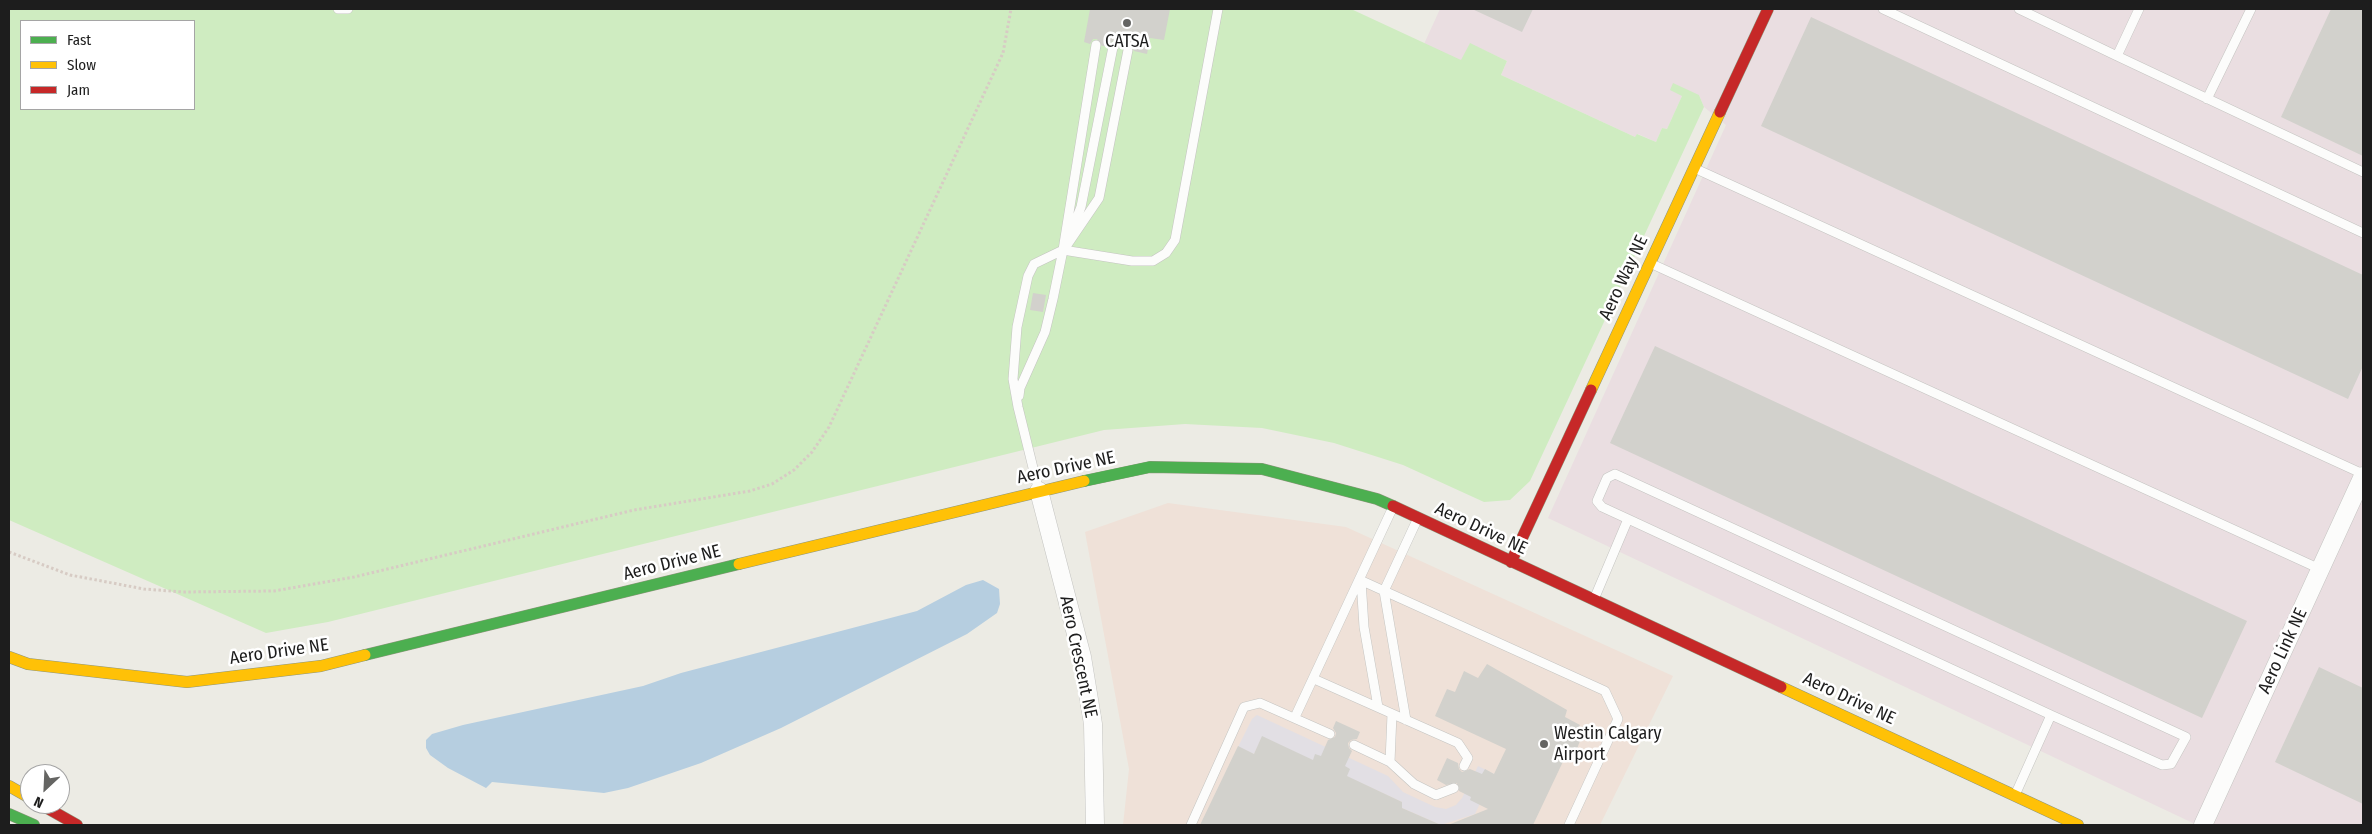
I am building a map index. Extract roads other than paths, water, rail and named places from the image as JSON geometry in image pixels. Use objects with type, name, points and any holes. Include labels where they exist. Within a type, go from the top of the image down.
[{"type":"main road","name":"Aero Way NE","points":[[1511,562],[1768,9]]},
{"type":"main road","name":"Aero Drive NE","points":[[9,657],[28,664],[187,682],[321,666],[1039,491],[1150,468],[1262,469],[1377,499],[2078,825]]},
{"type":"main road","points":[[9,786],[20,792]]},
{"type":"main road","points":[[9,814],[34,825]]},
{"type":"main road","points":[[58,814],[77,825]]},
{"type":"street","name":"Aero Link NE","points":[[2203,825],[2363,475]]},
{"type":"street","name":"Aero Crescent NE","points":[[1039,491],[1082,657],[1093,724],[1095,825]]},
{"type":"lane","points":[[338,9],[348,9]]},
{"type":"lane","points":[[1063,250],[1132,261],[1153,261],[1166,253],[1175,240],[1218,9]]},
{"type":"lane","points":[[1883,9],[2363,233]]},
{"type":"lane","points":[[2019,9],[2363,172]]},
{"type":"lane","points":[[2117,56],[2139,9]]},
{"type":"lane","points":[[2207,98],[2250,9]]},
{"type":"lane","points":[[1018,406],[1020,388],[1045,332],[1063,250],[1096,45]]},
{"type":"lane","points":[[1063,250],[1081,207],[1113,48]]},
{"type":"lane","points":[[1039,491],[1013,379],[1017,327],[1028,276],[1034,264],[1063,250],[1099,198],[1128,50]]},
{"type":"lane","points":[[1694,168],[2363,475]]},
{"type":"lane","points":[[1650,263],[2320,570]]},
{"type":"lane","points":[[1615,474],[2186,737],[2171,764],[2162,765],[2051,714],[1602,507],[1598,501],[1607,478],[1615,474]]},
{"type":"lane","points":[[1294,717],[1314,679],[1393,507]]},
{"type":"lane","points":[[1406,720],[1384,591],[1418,518]]},
{"type":"lane","points":[[1593,600],[1628,519]]},
{"type":"lane","points":[[1360,580],[1605,691],[1618,719],[1569,825]]},
{"type":"lane","points":[[1360,580],[1364,626],[1378,708]]},
{"type":"lane","points":[[1314,679],[1458,743],[1468,758],[1464,766]]},
{"type":"lane","points":[[1191,825],[1244,707],[1260,703],[1330,734]]},
{"type":"lane","points":[[1390,762],[1392,714]]},
{"type":"lane","points":[[2015,796],[2051,714]]},
{"type":"lane","points":[[1354,745],[1390,762],[1414,784],[1436,795],[1454,788]]},
{"type":"water","points":[[983,580],[999,589],[1000,604],[997,613],[967,634],[781,728],[701,763],[628,788],[604,793],[492,782],[486,788],[448,768],[430,755],[426,748],[426,740],[432,734],[463,725],[643,686],[681,673],[917,611],[966,585]]},
{"type":"place","name":"CATSA","points":[[1127,23]]},
{"type":"place","name":"Westin Calgary Airport","points":[[1544,744]]}]
